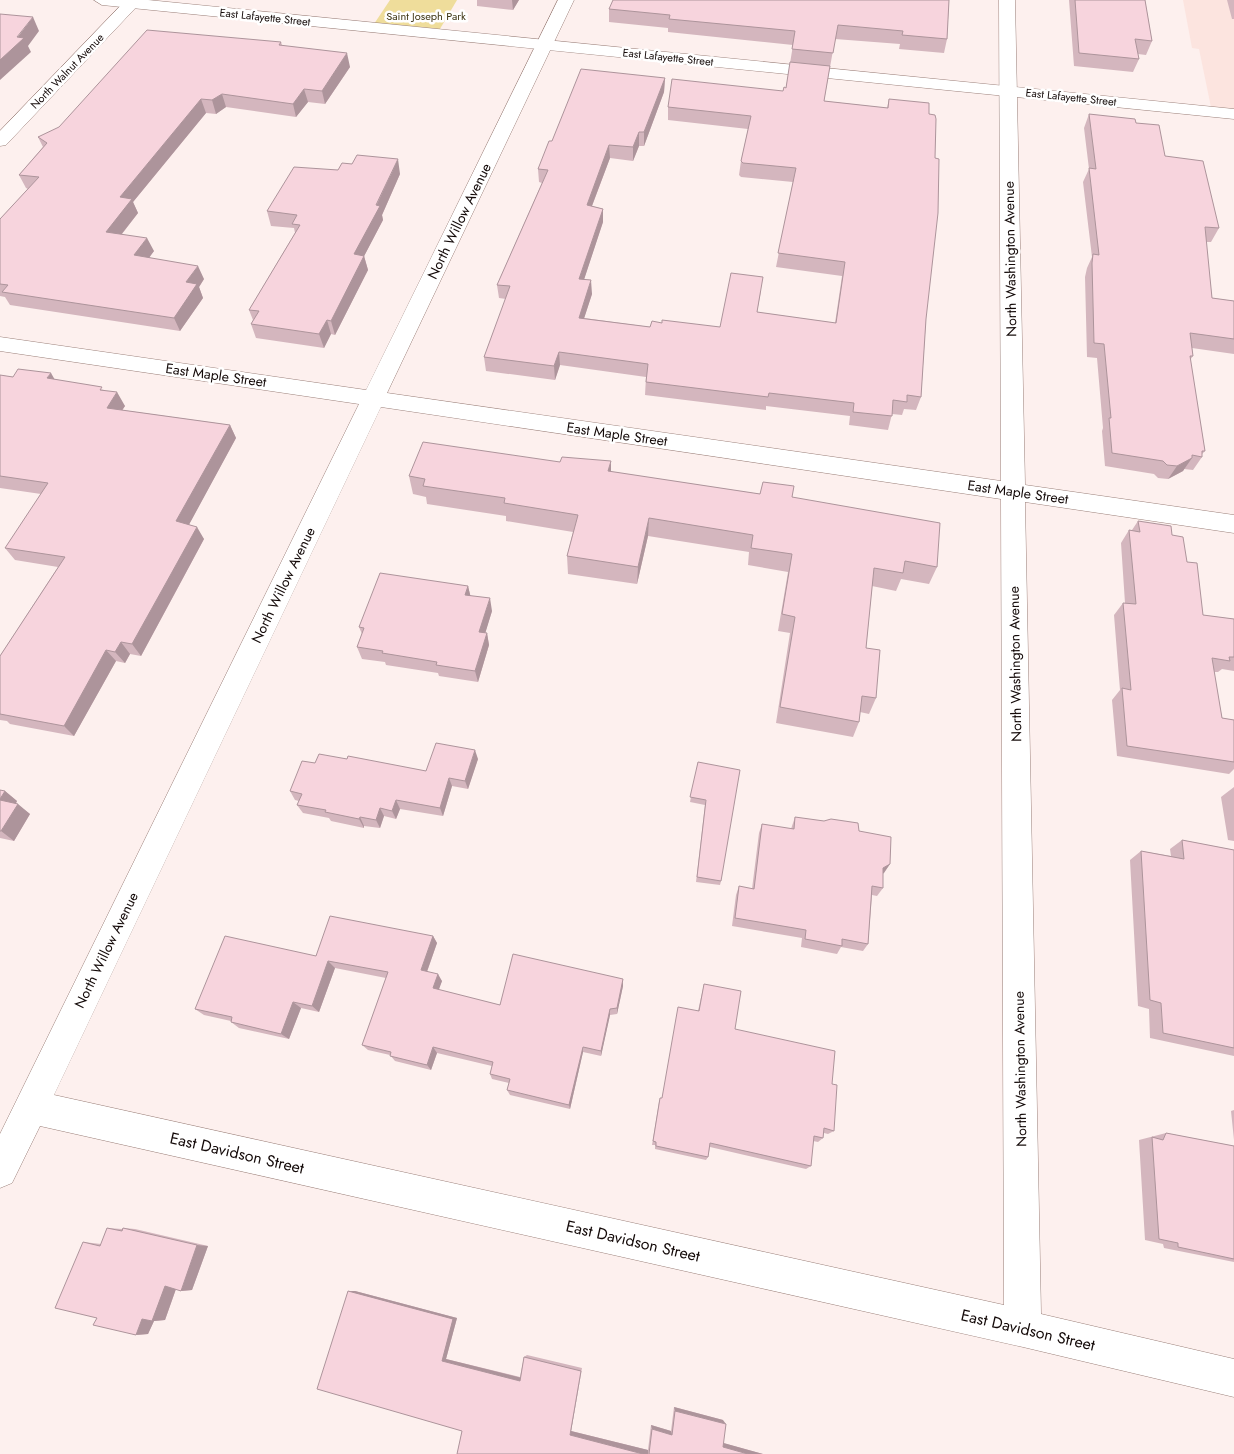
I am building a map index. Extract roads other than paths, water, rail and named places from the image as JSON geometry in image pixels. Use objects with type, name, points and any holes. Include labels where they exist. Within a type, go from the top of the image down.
[{"type":"street","name":"East Lafayette Street","points":[[102,0],[1234,114]]},
{"type":"street","name":"North Willow Avenue","points":[[0,1171],[566,0]]},
{"type":"street","name":"North Washington Avenue","points":[[1007,0],[1023,1328]]},
{"type":"street","name":"North Walnut Avenue","points":[[0,141],[133,2]]},
{"type":"street","name":"East Maple Street","points":[[0,344],[1234,524]]},
{"type":"street","name":"East Davidson Street","points":[[30,1106],[1023,1328],[1234,1378]]},
{"type":"park label","name":"Saint Joseph Park","points":[[426,16]]}]
